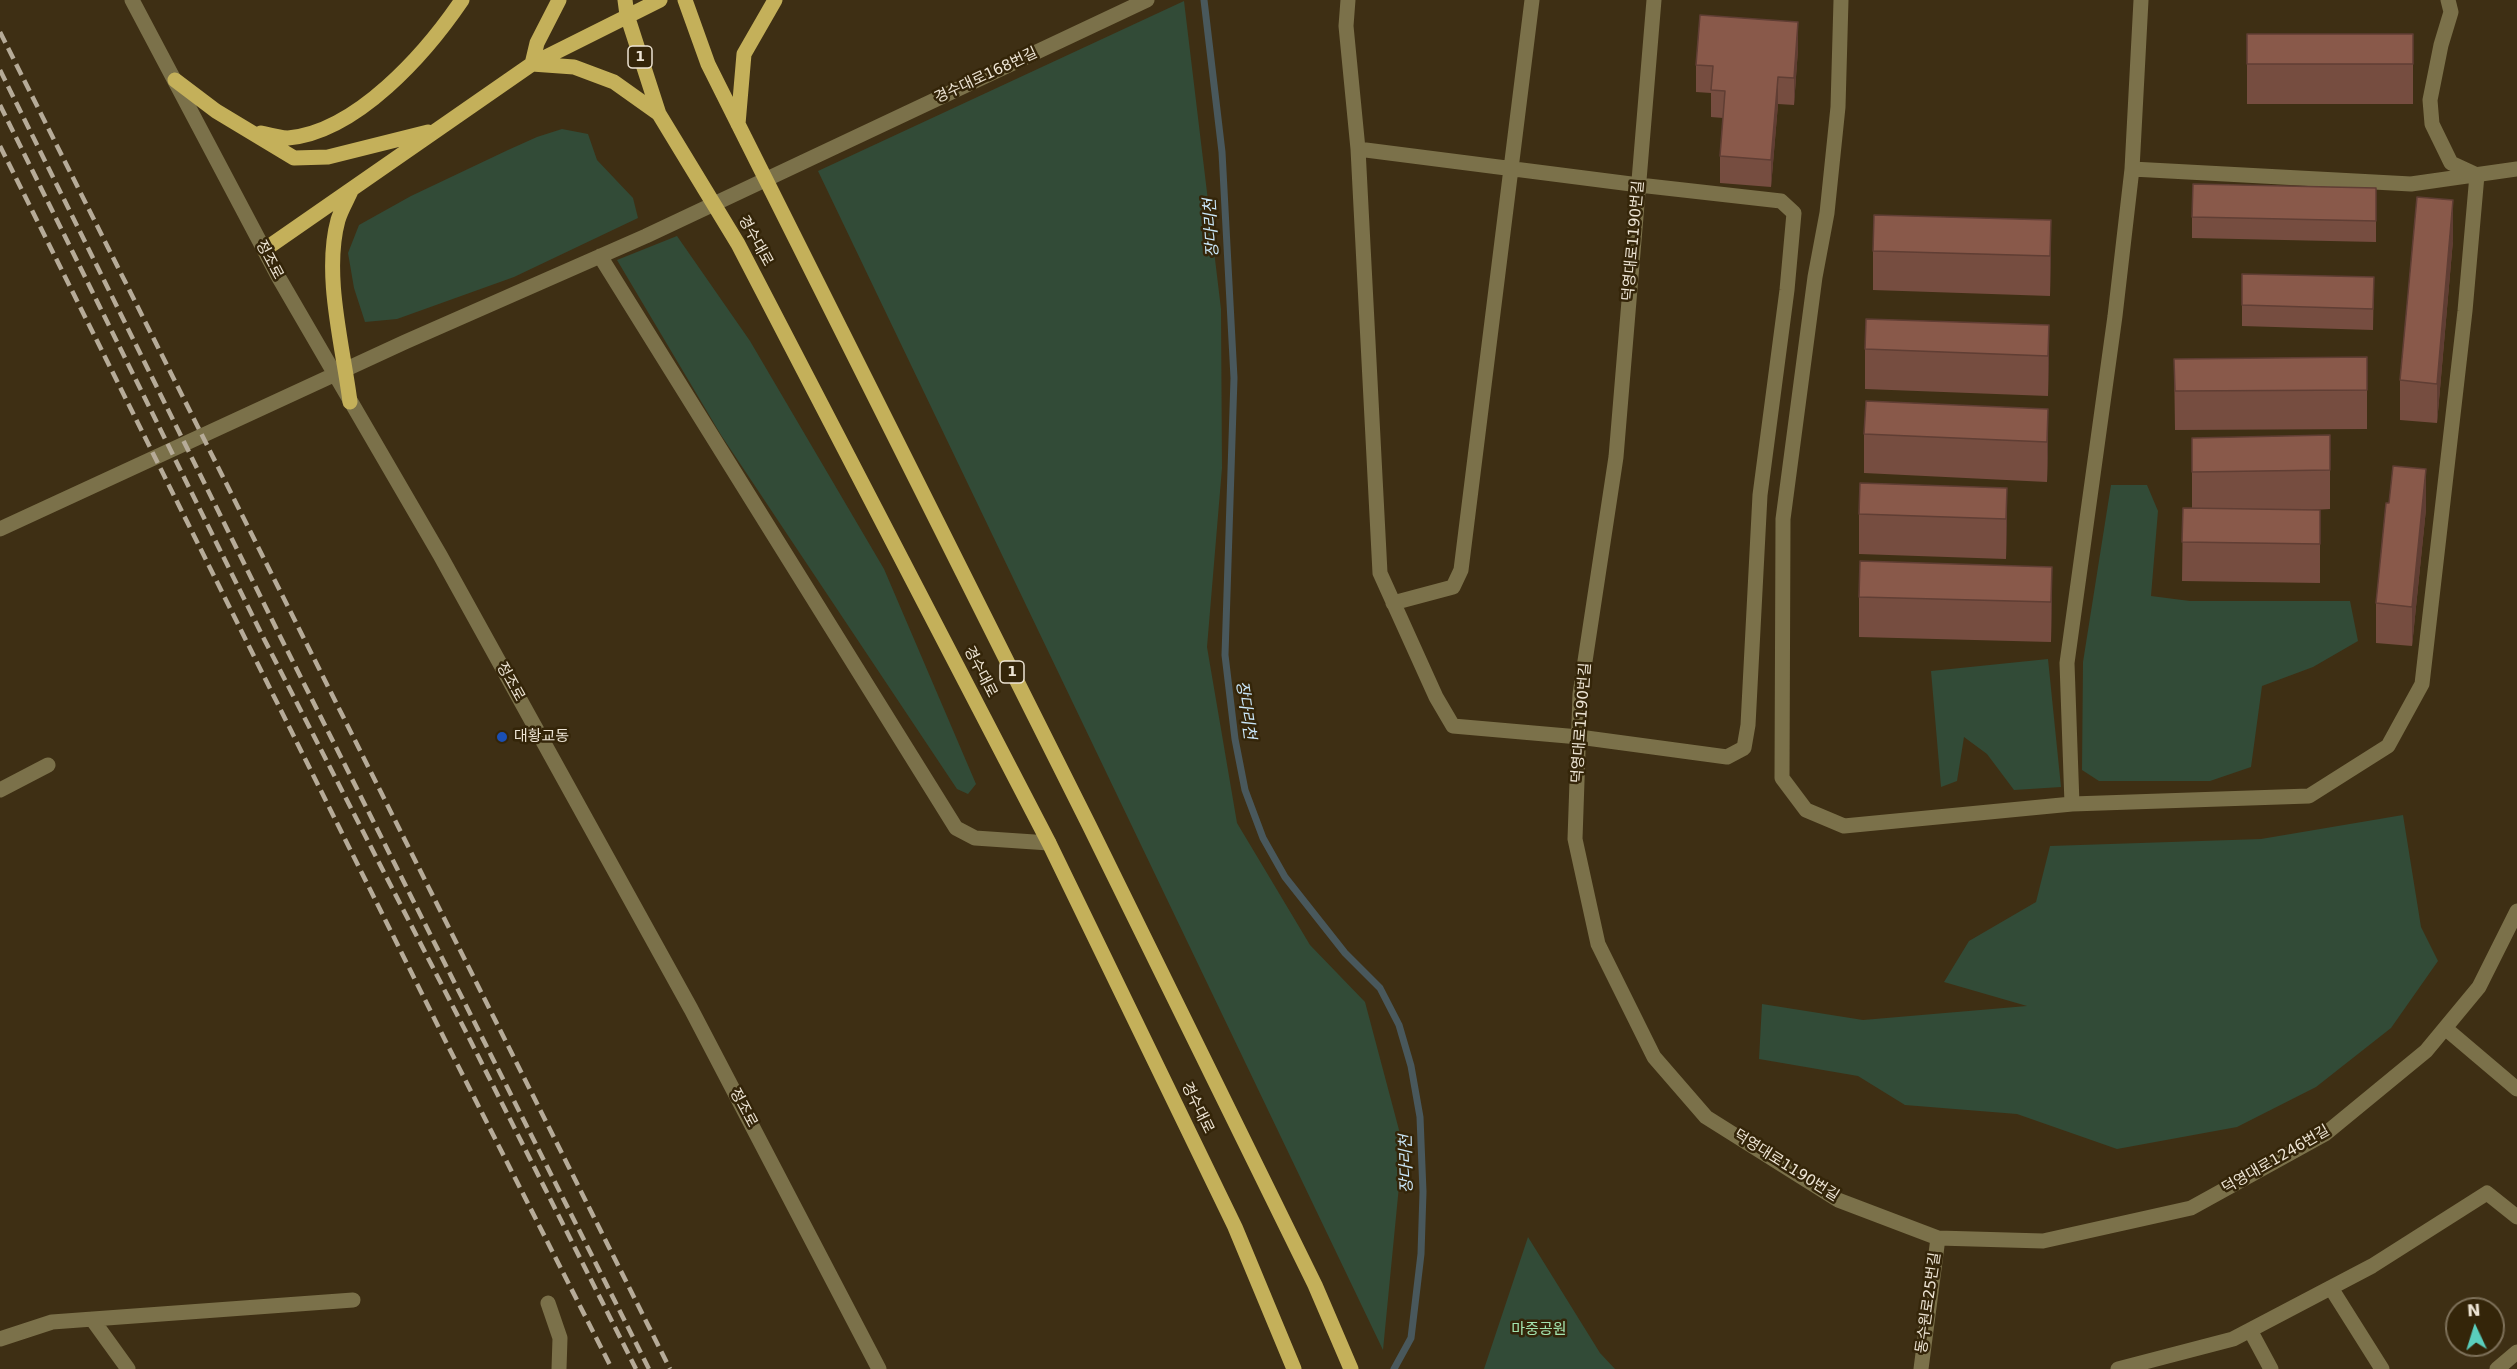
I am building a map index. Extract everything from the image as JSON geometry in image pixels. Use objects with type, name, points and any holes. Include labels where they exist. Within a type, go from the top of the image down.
[{"type":"main road","points":[[252,132],[287,138],[321,130],[357,112],[420,56],[462,0]]},
{"type":"main road","points":[[532,64],[537,42],[559,0]]},
{"type":"main road","points":[[264,250],[532,64],[626,7],[660,0]]},
{"type":"main road","name":"경수대로","points":[[685,0],[708,64],[1089,825],[1315,1285],[1351,1369]]},
{"type":"main road","points":[[738,124],[744,54],[775,0]]},
{"type":"main road","name":"경수대로","points":[[626,7],[659,114],[738,244],[1049,843],[1235,1227],[1294,1369]]},
{"type":"main road","points":[[532,64],[574,67],[614,81],[659,114]]},
{"type":"main road","points":[[175,80],[216,111],[294,158],[328,157],[437,130]]},
{"type":"main road","points":[[350,402],[334,287],[333,250],[338,219],[352,189]]},
{"type":"street","name":"정조로","points":[[132,0],[264,250],[440,555],[691,1009],[879,1369]]},
{"type":"street","name":"경수대로168번길","points":[[0,529],[405,342],[646,236],[1147,0]]},
{"type":"street","points":[[1348,0],[1346,26],[1358,149],[1380,573],[1436,697],[1453,726],[1579,737],[1726,757],[1744,748],[1748,725],[1760,495],[1787,290],[1794,213],[1781,201],[1358,149]]},
{"type":"street","points":[[1393,603],[1453,587],[1461,570],[1532,0]]},
{"type":"street","name":"덕영대로1190번길","points":[[1654,0],[1616,457],[1580,694],[1575,839],[1598,944],[1654,1057],[1706,1117],[1838,1200],[1938,1238]]},
{"type":"street","points":[[1841,0],[1838,107],[1827,213],[1815,277],[1784,519],[1782,778],[1806,810],[1844,826],[2072,804],[2309,796],[2388,746],[2422,684],[2465,311],[2477,175]]},
{"type":"street","points":[[2072,804],[2067,663],[2115,316],[2132,169],[2141,0]]},
{"type":"street","points":[[2448,0],[2451,12],[2441,45],[2430,100],[2432,124],[2451,163],[2477,175]]},
{"type":"street","points":[[2132,169],[2411,184],[2517,169]]},
{"type":"street","points":[[600,256],[956,828],[975,838],[1049,843]]},
{"type":"street","points":[[0,790],[48,765]]},
{"type":"street","name":"덕영대로1246번길","points":[[1938,1238],[2043,1241],[2191,1208],[2325,1134],[2426,1051],[2479,987],[2517,911]]},
{"type":"street","points":[[2445,1028],[2517,1089]]},
{"type":"street","points":[[2118,1369],[2137,1367],[2233,1339],[2372,1266],[2487,1193],[2517,1217]]},
{"type":"street","name":"동수원로25번길","points":[[1921,1369],[1938,1238]]},
{"type":"street","points":[[2331,1287],[2382,1369]]},
{"type":"street","points":[[0,1339],[52,1322],[353,1300]]},
{"type":"street","points":[[548,1303],[560,1338],[559,1369]]},
{"type":"street","points":[[92,1319],[128,1369]]},
{"type":"street","points":[[2250,1330],[2271,1369]]},
{"type":"street","points":[[2497,1369],[2517,1352]]},
{"type":"green space","points":[[1184,1],[1221,309],[1222,468],[1207,647],[1237,823],[1310,945],[1365,1002],[1403,1145],[1383,1350],[818,171]]},
{"type":"green space","points":[[562,129],[588,134],[597,160],[633,198],[638,218],[514,277],[397,319],[365,322],[354,288],[348,253],[359,225],[411,196],[508,150]]},
{"type":"green space","points":[[677,236],[750,341],[884,569],[976,784],[968,794],[957,789],[721,435],[617,260]]},
{"type":"green space","points":[[2111,485],[2147,485],[2158,511],[2151,596],[2190,601],[2350,601],[2358,641],[2313,667],[2262,686],[2251,767],[2210,781],[2099,781],[2082,770],[2083,662]]},
{"type":"green space","points":[[2048,659],[2061,787],[2014,790],[1987,754],[1964,737],[1957,781],[1941,787],[1931,671]]},
{"type":"green space","points":[[2403,815],[2421,927],[2438,961],[2391,1028],[2316,1087],[2237,1127],[2117,1149],[2017,1114],[1905,1105],[1858,1076],[1759,1059],[1762,1004],[1863,1020],[2027,1006],[1944,982],[1969,941],[2036,902],[2050,846],[2261,839]]},
{"type":"green space","name":"마중공원","points":[[1528,1237],[1600,1353],[1615,1369],[1484,1369]]},
{"type":"building","points":[[1700,15],[1798,22],[1794,78],[1778,77],[1771,160],[1720,156],[1725,91],[1711,90],[1713,66],[1696,65]]},
{"type":"building","points":[[2247,34],[2413,34],[2413,64],[2247,64]]},
{"type":"building","points":[[2193,184],[2376,188],[2376,221],[2192,217]]},
{"type":"building","points":[[2417,197],[2453,200],[2437,384],[2400,380]]},
{"type":"building","points":[[1874,215],[2051,220],[2050,256],[1873,251]]},
{"type":"building","points":[[2242,274],[2374,277],[2373,309],[2242,305]]},
{"type":"building","points":[[1866,319],[2049,325],[2048,356],[1865,349]]},
{"type":"building","points":[[2367,357],[2367,390],[2175,391],[2174,359]]},
{"type":"building","points":[[1866,401],[2048,409],[2047,442],[1864,434]]},
{"type":"building","points":[[2330,435],[2330,470],[2192,472],[2192,438]]},
{"type":"building","points":[[2393,466],[2426,469],[2412,607],[2376,603],[2386,503],[2389,503]]},
{"type":"building","points":[[1860,483],[2007,488],[2006,519],[1859,514]]},
{"type":"building","points":[[2183,508],[2320,510],[2320,544],[2182,542]]},
{"type":"building","points":[[1860,561],[2052,567],[2051,602],[1859,597]]},
{"type":"waterway","name":"장다리천","points":[[1204,0],[1222,152],[1234,378],[1225,655],[1235,739],[1245,790],[1263,838],[1285,877],[1345,953],[1380,988],[1399,1025],[1411,1066],[1420,1117],[1423,1192],[1421,1254],[1411,1338],[1394,1369]]},
{"type":"railway","points":[[0,32],[670,1369]]},
{"type":"railway","points":[[0,70],[279,634],[649,1369]]},
{"type":"railway","points":[[0,105],[262,635],[636,1369]]},
{"type":"railway","points":[[0,146],[446,1042],[612,1369]]},
{"type":"place","name":"대황교동","points":[[502,737]]}]
